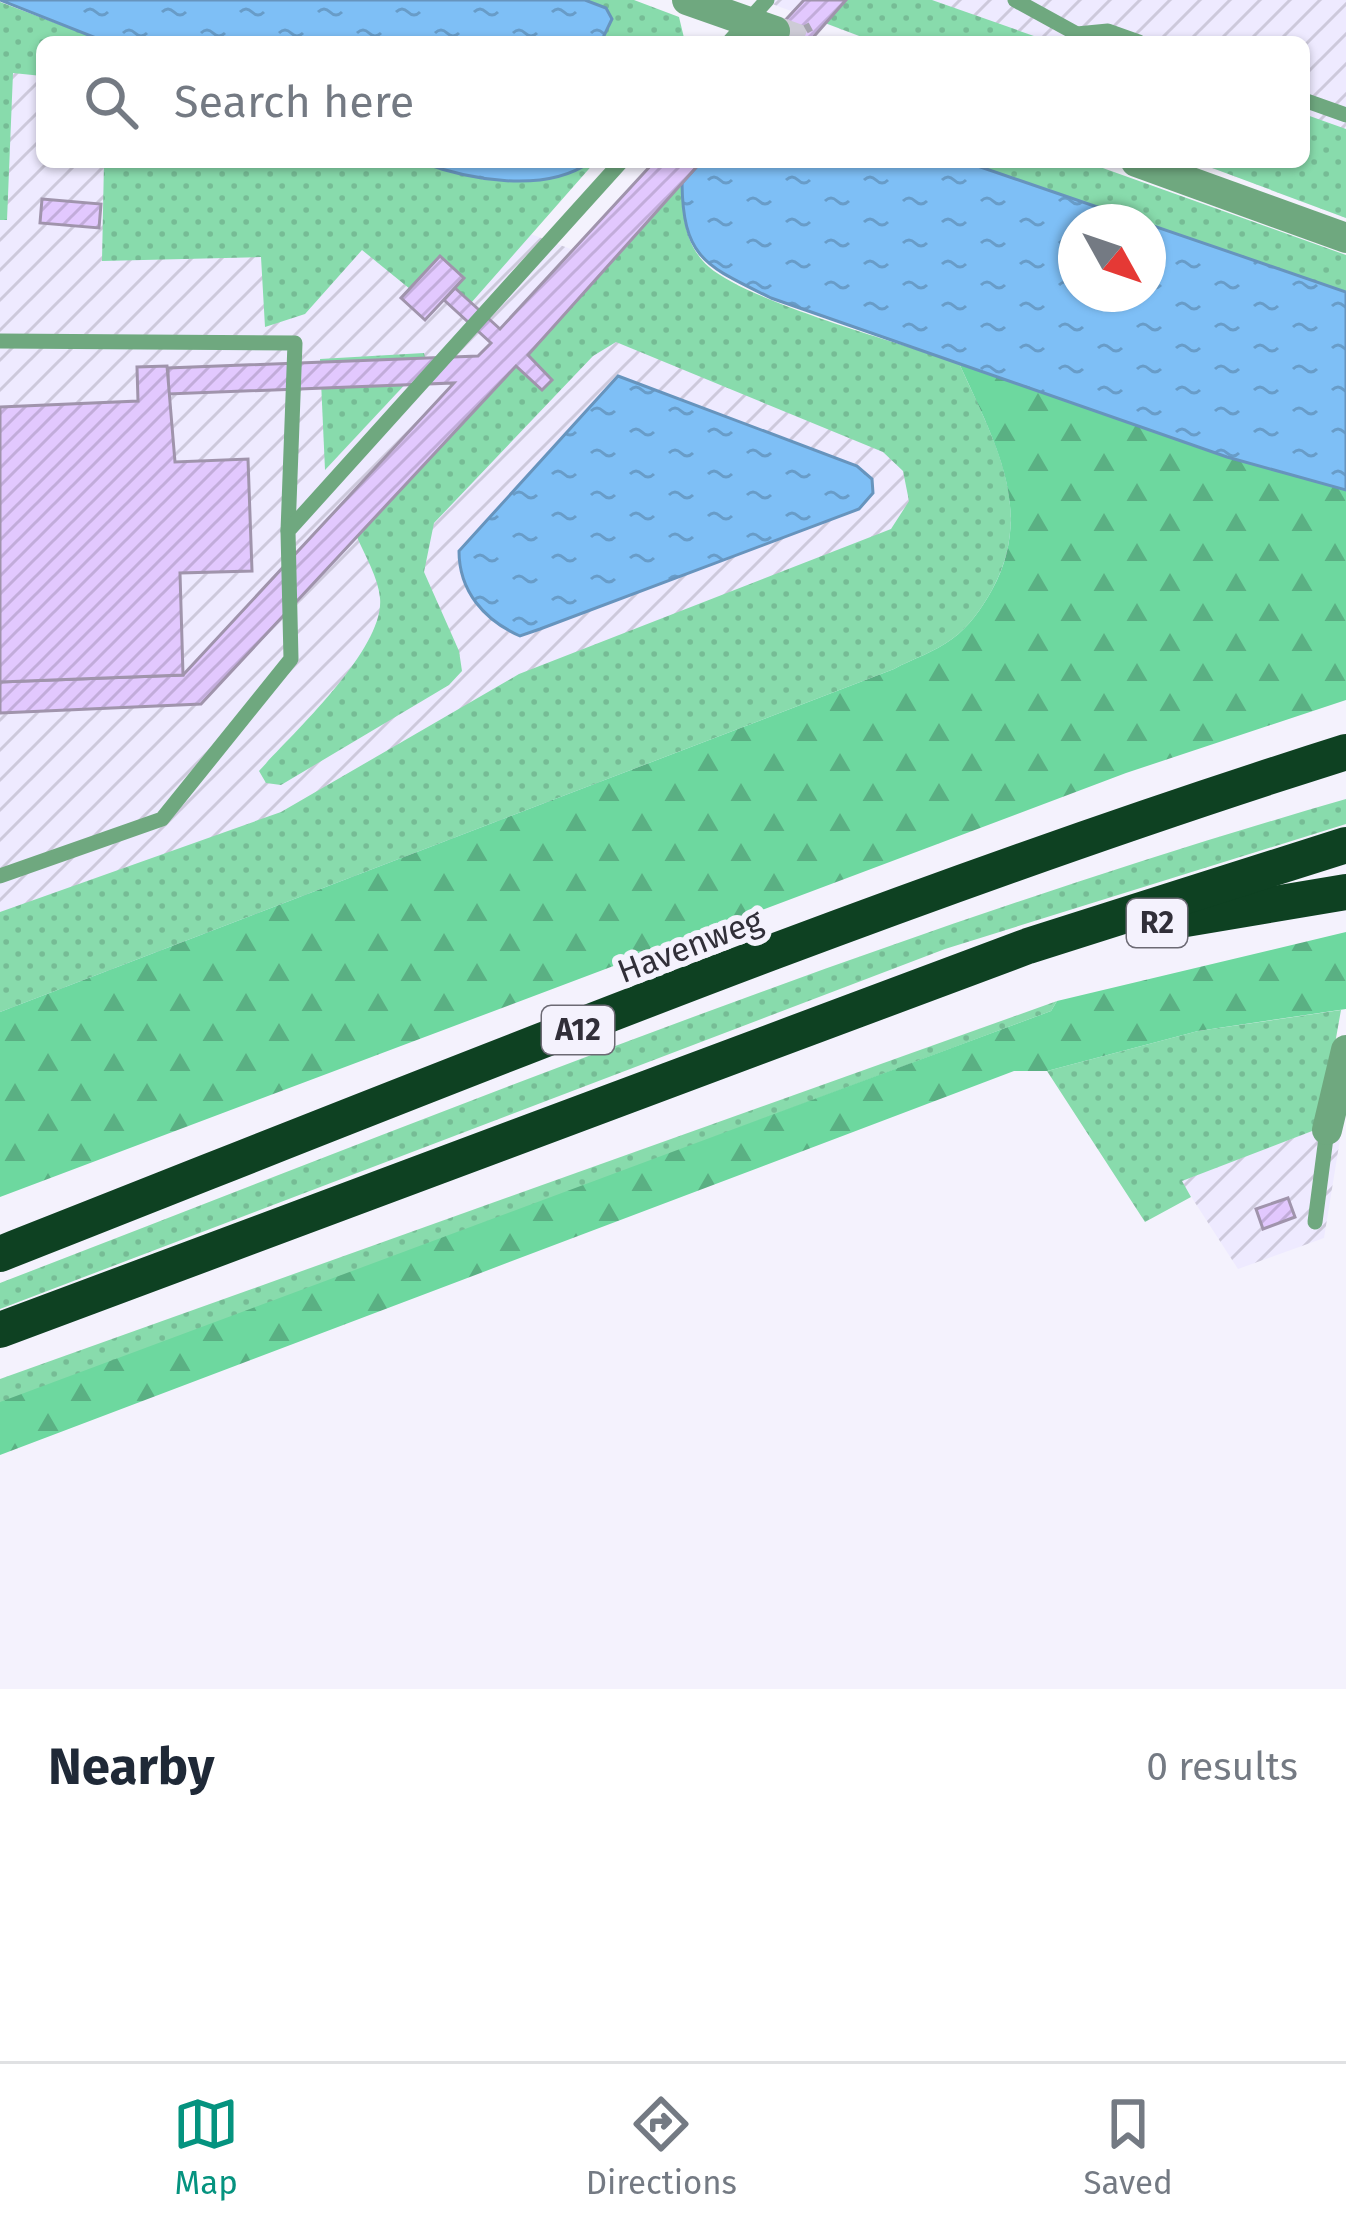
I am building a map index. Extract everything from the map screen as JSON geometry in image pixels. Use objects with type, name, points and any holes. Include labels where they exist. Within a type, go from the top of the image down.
[{"type":"highway","name":"Havenweg","points":[[0,1253],[1158,811],[1346,752]]},
{"type":"highway","name":"A12","points":[[0,1330],[1028,946],[1346,844]]},
{"type":"highway","name":"R2","points":[[1028,946],[1346,892]]},
{"type":"street","points":[[687,0],[755,24]]},
{"type":"street","points":[[1153,168],[1346,238]]},
{"type":"street","points":[[1327,1130],[1346,1050]]},
{"type":"lane","points":[[1015,0],[1077,34],[1120,36]]},
{"type":"lane","points":[[1310,102],[1346,115]]},
{"type":"lane","points":[[288,531],[616,168]]},
{"type":"lane","points":[[0,340],[296,344],[288,531],[291,659],[162,818],[0,877]]},
{"type":"lane","points":[[1315,1222],[1327,1130]]},
{"type":"shaded area","points":[[761,0],[1346,0],[1346,218],[1212,168],[1310,168],[1310,36],[859,36]]},
{"type":"shaded area","points":[[0,36],[36,50],[36,168],[354,168],[1202,485],[0,1084]]},
{"type":"shaded area","points":[[1320,1128],[1341,1133],[1324,1238],[1238,1269],[1181,1181]]},
{"type":"green space","points":[[585,0],[634,0],[679,17],[684,36],[604,36],[610,26],[605,8]]},
{"type":"green space","points":[[846,0],[932,0],[1034,36],[859,36],[825,23]]},
{"type":"green space","points":[[0,2],[90,36],[36,36],[36,75],[13,73],[7,220],[0,220]]},
{"type":"green space","points":[[1310,116],[1346,129],[1346,218],[1212,168],[1310,168]]},
{"type":"green space","points":[[104,168],[442,168],[485,180],[535,178],[590,168],[471,303],[455,288],[463,278],[440,257],[410,289],[362,250],[305,314],[265,327],[261,257],[102,261]]},
{"type":"green space","points":[[984,168],[1103,168],[1346,255],[1346,292],[1166,230],[1166,204],[1089,204]]},
{"type":"green space","points":[[682,183],[689,239],[709,267],[729,280],[791,308],[959,363],[996,447],[1010,503],[1005,560],[975,617],[945,644],[894,669],[0,1012],[0,912],[281,812],[519,674],[891,529],[909,501],[903,471],[883,452],[616,342],[593,356],[434,523],[424,572],[459,651],[462,671],[449,685],[281,785],[266,783],[259,771],[353,665],[378,619],[379,590],[357,537]]},
{"type":"green space","points":[[424,353],[426,362],[325,470],[320,359]]},
{"type":"green space","points":[[959,363],[1227,457],[1346,490],[1346,700],[1126,773],[0,1197],[0,1012],[894,669],[958,634],[992,590],[1005,560],[1010,531],[1005,475]]},
{"type":"green space","points":[[1346,799],[1346,824],[945,949],[0,1309],[0,1283],[668,1026],[1005,906]]},
{"type":"green space","points":[[1346,932],[1346,1009],[1198,1031],[1047,1071],[1014,1071],[0,1455],[0,1402],[1051,1011],[1057,1001]]},
{"type":"green space","points":[[1057,1001],[1051,1011],[0,1405],[0,1379]]},
{"type":"green space","points":[[1341,1010],[1320,1128],[1182,1181],[1191,1197],[1145,1222],[1047,1071],[1198,1031]]},
{"type":"water","points":[[0,0],[585,0],[606,8],[612,19],[604,36],[91,36]]},
{"type":"water","points":[[441,168],[579,168],[529,181]]},
{"type":"water","points":[[696,168],[984,168],[1088,204],[1058,204],[1058,312],[1166,312],[1166,230],[1346,292],[1346,490],[1227,457],[771,298],[703,257],[687,229],[682,183]]},
{"type":"water","points":[[618,376],[857,466],[872,479],[873,493],[859,509],[520,636],[495,622],[476,602],[463,579],[459,551]]},
{"type":"building","points":[[804,0],[846,0],[814,36],[771,36]]},
{"type":"building","points":[[648,168],[696,168],[528,355],[552,380],[542,390],[516,366],[201,704],[0,713],[0,682],[183,675],[454,383],[168,394],[168,368],[478,356],[491,343],[444,300],[455,288],[500,329]]},
{"type":"building","points":[[42,199],[101,204],[99,228],[40,223]]},
{"type":"building","points":[[440,256],[464,278],[425,320],[401,298]]},
{"type":"building","points":[[167,366],[175,462],[248,459],[252,571],[180,573],[183,675],[0,682],[0,407],[138,401],[137,367]]},
{"type":"building","points":[[1288,1198],[1295,1217],[1263,1229],[1256,1209]]},
{"type":"tunnel","points":[[775,31],[789,36]]}]
